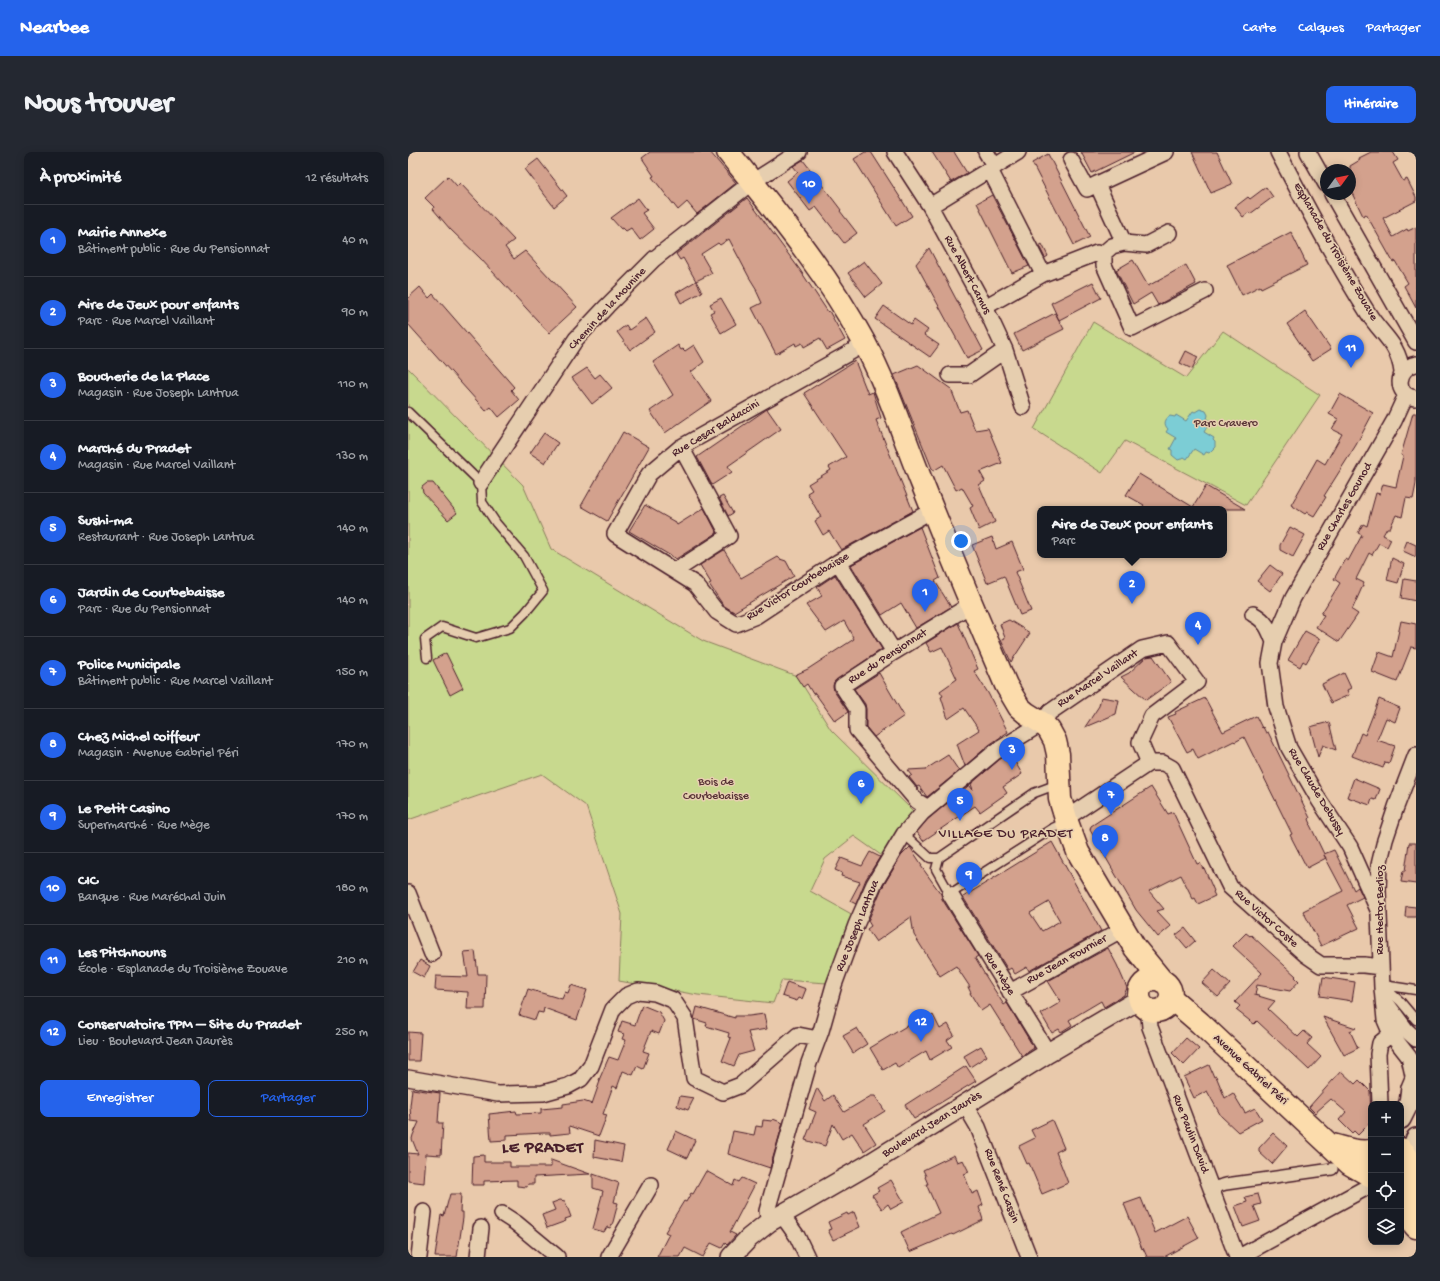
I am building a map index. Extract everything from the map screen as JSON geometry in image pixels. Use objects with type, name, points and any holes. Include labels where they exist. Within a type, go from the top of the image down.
[{"type":"main road","points":[[728,152],[825,278],[865,344],[882,381],[933,510],[1006,685],[1019,707],[1042,723]]},
{"type":"main road","name":"Avenue Gabriel Péri","points":[[1042,723],[1049,730],[1055,741],[1058,754],[1063,805],[1078,852],[1135,948],[1166,990],[1200,1023],[1350,1164],[1368,1173]]},
{"type":"main road","name":"Avenue Gabriel Péri","points":[[1135,948],[1142,975],[1144,1002]]},
{"type":"main road","points":[[1152,979],[1166,990],[1165,1007],[1155,1011],[1144,1002],[1147,981],[1152,979]]},
{"type":"main road","name":"Avenue Gabriel Péri","points":[[1328,1144],[1354,1151],[1368,1151]]},
{"type":"main road","points":[[1404,1166],[1416,1203]]},
{"type":"main road","points":[[1404,1213],[1416,1227]]},
{"type":"street","name":"Chemin de la Mounine","points":[[481,483],[517,426],[576,339],[654,259],[752,182],[799,152]]},
{"type":"street","name":"Rue Albert Camus","points":[[895,152],[930,206],[985,307],[1005,350],[1023,407]]},
{"type":"street","points":[[986,152],[1043,274]]},
{"type":"street","points":[[930,206],[1018,152]]},
{"type":"street","points":[[1071,160],[1087,189],[1166,152]]},
{"type":"street","name":"Esplanade du Troisième Zouave","points":[[1278,152],[1332,253],[1364,307],[1392,342],[1398,352],[1402,372],[1401,387],[1411,397]]},
{"type":"street","points":[[1308,152],[1320,173]]},
{"type":"street","points":[[1097,184],[1124,243]]},
{"type":"street","points":[[1335,200],[1416,342]]},
{"type":"street","points":[[985,307],[1043,274],[1100,253],[1112,246],[1124,243],[1146,245],[1169,233]]},
{"type":"street","points":[[1100,253],[1132,328],[1205,290]]},
{"type":"street","name":"Rue Cesar Baldaccini","points":[[675,571],[615,534],[649,474],[681,447],[865,344]]},
{"type":"street","points":[[950,375],[969,375],[1005,350]]},
{"type":"street","points":[[1402,372],[1410,366],[1416,364]]},
{"type":"street","name":"Rue Charles Gounod","points":[[1284,620],[1293,598],[1394,422],[1411,397]]},
{"type":"street","points":[[675,571],[729,536],[681,447]]},
{"type":"street","name":"Rue Victor Courbebaisse","points":[[675,571],[695,584],[717,612],[736,624],[756,616],[838,562],[933,510]]},
{"type":"street","points":[[838,562],[894,652]]},
{"type":"street","name":"Rue du Pensionnat","points":[[922,807],[857,730],[857,709],[842,686],[972,604]]},
{"type":"street","points":[[1274,642],[1267,626],[1256,612],[1284,620]]},
{"type":"street","name":"Rue Claude Debussy","points":[[1284,620],[1274,642],[1270,663],[1276,707],[1288,748],[1318,800],[1350,847],[1379,912]]},
{"type":"street","name":"Rue Marcel Vaillant","points":[[1042,723],[1050,712],[1142,650],[1168,643],[1197,682],[1152,716],[1140,742],[1149,764]]},
{"type":"street","name":"Rue Joseph Lantrua","points":[[807,1257],[797,1236],[785,1218],[772,1193],[801,1091],[834,985],[856,925],[874,884],[922,807],[995,752],[1042,723]]},
{"type":"street","name":"Rue Hector Berlioz","points":[[1415,1078],[1409,1057],[1391,1034],[1385,1020],[1382,992],[1378,890],[1379,865],[1385,840],[1416,755]]},
{"type":"street","name":"Rue Victor Coste","points":[[1149,764],[1163,763],[1172,768],[1230,887],[1305,954],[1321,965],[1364,965],[1381,967]]},
{"type":"street","points":[[1063,805],[1074,813],[1149,764]]},
{"type":"street","name":"Rue Claude Debussy","points":[[1350,847],[1360,857],[1370,863],[1379,865]]},
{"type":"street","points":[[408,893],[432,954]]},
{"type":"street","name":"Rue Mège","points":[[950,894],[1048,1053]]},
{"type":"street","name":"Rue Jean Fournier","points":[[1010,992],[1123,929]]},
{"type":"street","points":[[408,1078],[498,1094],[543,1094],[568,1086],[581,1079],[591,1066],[613,1009],[626,996],[638,991],[655,993],[673,1000],[685,1018],[694,1078],[724,1092],[742,1085],[798,1035],[818,1039]]},
{"type":"street","points":[[1382,992],[1406,1030],[1416,1039]]},
{"type":"street","name":"Boulevard Jean Jaurès","points":[[744,1257],[785,1218],[866,1166],[1048,1053],[1144,1002]]},
{"type":"street","name":"Boulevard Jean Jaurès","points":[[731,1257],[749,1238],[971,1115],[1144,1002]]},
{"type":"street","name":"Rue Paulin David","points":[[1144,1002],[1149,1016],[1150,1027],[1238,1257]]},
{"type":"street","points":[[1380,1101],[1378,1054],[1380,1043],[1391,1034]]},
{"type":"street","points":[[1404,1112],[1415,1078]]},
{"type":"street","name":"Rue René Cassin","points":[[971,1115],[978,1127],[1029,1257]]},
{"type":"street","points":[[1404,1166],[1416,1138]]},
{"type":"street","points":[[1211,1188],[1226,1184],[1332,1169]]},
{"type":"street","points":[[609,1257],[651,1185]]},
{"type":"street","points":[[1238,1257],[1368,1187]]},
{"type":"street","points":[[419,1257],[424,1212]]},
{"type":"street","points":[[502,1214],[516,1223],[556,1257]]},
{"type":"street","points":[[478,1257],[481,1228]]},
{"type":"lane","points":[[408,412],[481,483],[482,502],[496,523],[524,556],[543,591],[525,613],[510,628],[476,638],[442,627],[426,639],[427,658]]},
{"type":"lane","points":[[904,834],[930,858],[939,858],[1034,793],[1063,805],[1052,828],[950,894],[936,869],[939,858]]},
{"type":"lane","points":[[1382,992],[1416,990]]},
{"type":"lane","points":[[1382,992],[1400,1001],[1416,1020]]},
{"type":"green space","name":"Parc Cravero","points":[[1093,322],[1186,378],[1223,331],[1320,395],[1246,505],[1125,441],[1102,473],[1034,429]]},
{"type":"green space","name":"Bois de Courbebaisse","points":[[408,368],[523,485],[551,549],[703,641],[797,676],[831,730],[916,814],[885,858],[854,836],[825,859],[810,891],[855,916],[827,983],[782,980],[773,1003],[698,995],[619,981],[622,914],[586,806],[542,774],[408,820]]},
{"type":"water","points":[[1200,409],[1206,411],[1208,415],[1207,419],[1210,421],[1204,432],[1214,438],[1213,440],[1215,442],[1215,447],[1209,453],[1206,452],[1204,455],[1194,449],[1187,459],[1184,457],[1178,460],[1172,455],[1172,450],[1170,449],[1176,438],[1166,432],[1168,429],[1165,423],[1166,420],[1170,416],[1175,417],[1176,415],[1186,421],[1193,411],[1195,412]]},
{"type":"building","points":[[650,152],[710,152],[736,183],[697,214],[687,202],[678,210],[652,177],[654,176],[642,158]]},
{"type":"building","points":[[865,152],[871,152],[912,216],[896,226],[854,159]]},
{"type":"building","points":[[932,152],[954,152],[967,173],[951,182]]},
{"type":"building","points":[[1081,152],[1135,152],[1092,173]]},
{"type":"building","points":[[1192,152],[1217,152],[1232,184],[1211,193]]},
{"type":"building","points":[[1371,152],[1393,152],[1398,160],[1393,163],[1403,181],[1407,179],[1416,197],[1416,201],[1383,218],[1393,237],[1407,229],[1408,231],[1416,227],[1416,308],[1404,286],[1408,283],[1395,261],[1393,262],[1366,214],[1363,216],[1355,200],[1356,164],[1353,164],[1360,160],[1359,158]]},
{"type":"building","points":[[1048,154],[1090,237],[1074,245],[1032,163]]},
{"type":"building","points":[[538,159],[567,196],[554,207],[525,169]]},
{"type":"building","points":[[803,160],[857,233],[844,243],[816,207],[810,211],[787,181],[798,172],[793,166]]},
{"type":"building","points":[[448,176],[457,186],[460,183],[514,240],[505,247],[514,259],[525,251],[577,307],[549,333],[480,258],[450,229],[433,209],[434,207],[425,198]]},
{"type":"building","points":[[1266,187],[1273,197],[1250,214],[1249,212],[1243,217],[1235,207],[1248,197],[1250,199]]},
{"type":"building","points":[[992,195],[1029,266],[1012,273],[977,203]]},
{"type":"building","points":[[638,198],[647,210],[642,213],[654,229],[640,240],[631,228],[626,231],[623,228],[621,229],[611,218]]},
{"type":"building","points":[[747,198],[800,270],[828,312],[829,311],[845,340],[827,350],[820,338],[804,347],[802,343],[796,346],[795,343],[776,354],[752,308],[762,303],[757,290],[729,239],[720,245],[718,243],[701,254],[712,273],[696,281],[683,258],[680,260],[676,254]]},
{"type":"building","points":[[1291,232],[1307,265],[1261,288],[1260,286],[1242,295],[1227,265]]},
{"type":"building","points":[[1042,244],[1048,256],[1045,258],[1039,246]]},
{"type":"building","points":[[929,248],[983,350],[967,358],[916,264]]},
{"type":"building","points":[[1133,260],[1148,286],[1186,265],[1196,284],[1158,305],[1151,293],[1133,304],[1116,270]]},
{"type":"building","points":[[864,261],[882,284],[866,297],[848,273]]},
{"type":"building","points":[[696,281],[702,292],[681,303],[676,293]]},
{"type":"building","points":[[1093,282],[1101,298],[1059,320],[1051,303]]},
{"type":"building","points":[[420,287],[429,298],[433,294],[514,387],[511,390],[519,400],[499,417],[491,407],[486,411],[408,324],[408,298]]},
{"type":"building","points":[[721,298],[736,324],[721,333],[710,313],[714,311],[710,304]]},
{"type":"building","points":[[884,306],[911,325],[914,320],[928,330],[924,335],[939,345],[930,357],[875,319]]},
{"type":"building","points":[[1305,311],[1331,349],[1312,361],[1287,324]]},
{"type":"building","points":[[1055,313],[1064,329],[1022,350],[1014,334]]},
{"type":"building","points":[[646,318],[655,332],[630,350],[617,332],[626,325],[629,330]]},
{"type":"building","points":[[678,345],[681,350],[683,349],[685,351],[694,345],[704,362],[691,372],[711,401],[665,433],[650,411],[673,395],[653,362]]},
{"type":"building","points":[[1186,351],[1198,357],[1192,369],[1180,363]]},
{"type":"building","points":[[855,361],[868,394],[873,392],[881,418],[876,420],[913,511],[841,550],[829,531],[823,535],[815,521],[821,517],[807,493],[812,490],[808,484],[831,470],[829,467],[846,457],[804,393]]},
{"type":"building","points":[[918,365],[951,389],[960,412],[967,410],[975,430],[988,428],[999,454],[1002,463],[980,472],[985,481],[979,485],[995,522],[979,530],[970,508],[973,506],[962,487],[956,490],[943,465],[933,471],[894,375]]},
{"type":"building","points":[[587,368],[595,378],[600,374],[612,388],[592,404],[572,378]]},
{"type":"building","points":[[1340,394],[1373,413],[1356,445],[1324,496],[1326,497],[1314,516],[1307,512],[1305,514],[1291,505],[1317,459],[1325,464],[1342,434],[1332,429],[1338,419],[1329,414]]},
{"type":"building","points":[[767,409],[781,429],[728,466],[732,472],[712,485],[697,457]]},
{"type":"building","points":[[1413,413],[1416,413],[1416,484],[1413,499],[1406,498],[1402,517],[1396,515],[1390,528],[1387,528],[1383,535],[1391,539],[1387,547],[1379,543],[1372,555],[1369,553],[1356,579],[1364,583],[1352,610],[1358,614],[1339,642],[1316,627],[1324,615],[1321,614],[1340,583],[1334,579],[1345,559],[1348,561],[1362,535],[1358,533],[1363,524],[1367,526],[1376,493],[1380,494],[1383,484],[1396,487],[1403,456],[1401,455]]},
{"type":"building","points":[[623,432],[649,447],[607,521],[581,506]]},
{"type":"building","points":[[544,433],[558,443],[545,463],[530,453]]},
{"type":"building","points":[[1139,474],[1191,506],[1143,506],[1144,505],[1126,495]]},
{"type":"building","points":[[427,483],[433,483],[457,513],[448,520],[423,493],[422,487]]},
{"type":"building","points":[[1206,486],[1245,509],[1227,509],[1227,506],[1194,506]]},
{"type":"building","points":[[723,496],[733,513],[728,516],[719,498]]},
{"type":"building","points":[[645,505],[675,522],[677,525],[704,508],[717,533],[676,559],[629,531]]},
{"type":"building","points":[[920,527],[940,578],[935,581],[951,607],[916,628],[901,603],[882,615],[851,565]]},
{"type":"building","points":[[1290,527],[1305,535],[1293,557],[1280,550],[1280,545]]},
{"type":"building","points":[[992,537],[996,549],[1012,542],[1023,569],[1015,572],[1031,611],[1020,615],[1004,576],[987,583],[972,545]]},
{"type":"building","points":[[1407,541],[1416,545],[1416,557],[1403,551]]},
{"type":"building","points":[[724,550],[741,578],[778,557],[786,561],[794,576],[734,612],[723,605],[709,584],[711,583],[700,565]]},
{"type":"building","points":[[1392,558],[1404,564],[1398,583],[1387,580]]},
{"type":"building","points":[[1270,565],[1282,574],[1270,591],[1257,581]]},
{"type":"building","points":[[835,575],[882,649],[834,682],[834,691],[848,712],[835,721],[815,693],[813,694],[807,684],[803,687],[795,675],[808,669],[854,639],[844,621],[826,632],[806,605],[822,596],[817,587]]},
{"type":"building","points":[[1404,579],[1416,581],[1416,601],[1401,598]]},
{"type":"building","points":[[1009,620],[1030,633],[1011,662],[1001,640],[1005,638],[1000,624]]},
{"type":"building","points":[[1401,621],[1416,624],[1416,648],[1411,647],[1397,682],[1372,672],[1379,652],[1393,657]]},
{"type":"building","points":[[958,623],[978,669],[974,671],[988,693],[1008,732],[989,745],[965,766],[957,744],[979,730],[964,708],[948,719],[941,697],[943,696],[940,691],[957,679],[942,647],[931,652],[926,643]]},
{"type":"building","points":[[1305,631],[1320,639],[1306,663],[1303,661],[1300,667],[1288,660]]},
{"type":"building","points":[[446,653],[463,688],[450,695],[433,660]]},
{"type":"building","points":[[1153,656],[1171,682],[1146,700],[1121,677],[1129,673],[1146,657]]},
{"type":"building","points":[[879,673],[904,716],[874,737],[866,727],[865,704],[854,689]]},
{"type":"building","points":[[1344,673],[1351,688],[1347,690],[1349,695],[1331,703],[1322,684]]},
{"type":"building","points":[[1101,697],[1119,700],[1116,714],[1085,727],[1099,706]]},
{"type":"building","points":[[1205,698],[1223,732],[1256,716],[1262,728],[1263,727],[1266,733],[1268,732],[1310,818],[1310,825],[1324,854],[1334,850],[1354,890],[1358,887],[1363,897],[1347,905],[1359,928],[1321,946],[1303,911],[1343,891],[1326,858],[1307,868],[1290,835],[1292,834],[1244,737],[1198,759],[1193,749],[1187,752],[1168,717],[1176,714],[1175,712]]},
{"type":"building","points":[[1379,699],[1400,708],[1395,722],[1386,718],[1377,740],[1395,746],[1389,763],[1385,762],[1383,768],[1352,756],[1361,733],[1365,735]]},
{"type":"building","points":[[1329,722],[1336,750],[1323,745],[1318,757],[1310,727]]},
{"type":"building","points":[[1010,753],[1022,774],[1003,787],[1007,793],[980,812],[975,806],[923,841],[917,832],[928,819],[969,785],[973,790],[971,784],[1000,759]]},
{"type":"building","points":[[948,755],[959,771],[927,797],[919,786],[917,787],[909,777],[912,775],[908,770],[926,769]]},
{"type":"building","points":[[1354,778],[1380,789],[1376,800],[1372,799],[1370,805],[1347,797]]},
{"type":"building","points":[[1151,787],[1168,814],[1173,812],[1197,864],[1200,863],[1203,869],[1204,868],[1215,896],[1198,904],[1195,898],[1193,899],[1181,875],[1149,891],[1164,909],[1157,911],[1171,926],[1158,937],[1136,910],[1090,830],[1091,826]]},
{"type":"building","points":[[1052,842],[1101,931],[1029,971],[1027,967],[1015,974],[1011,968],[1008,970],[963,897]],"holes":[[[1049,902],[1060,921],[1042,931],[1030,913]]]},
{"type":"building","points":[[1409,843],[1416,843],[1416,884],[1401,882],[1403,871],[1405,871]]},
{"type":"building","points":[[910,847],[922,865],[921,866],[941,894],[942,899],[978,956],[975,958],[985,975],[1004,1005],[1007,1003],[1034,1048],[1022,1056],[990,1005],[981,1011],[970,993],[968,987],[970,987],[956,966],[940,976],[914,935],[911,917],[876,942],[867,929],[871,926],[868,921],[882,888],[901,856]]},
{"type":"building","points":[[870,852],[880,857],[866,879],[856,904],[850,901],[860,882],[841,876],[842,873],[835,870],[841,858],[862,866]]},
{"type":"building","points":[[1406,906],[1416,907],[1416,917],[1405,917]]},
{"type":"building","points":[[1185,928],[1195,941],[1187,948],[1176,935]]},
{"type":"building","points":[[1246,933],[1250,936],[1251,935],[1296,976],[1295,977],[1299,981],[1290,991],[1257,985],[1255,995],[1275,1001],[1268,1009],[1298,1037],[1304,1031],[1312,1038],[1307,1044],[1321,1057],[1309,1070],[1257,1021],[1254,1024],[1236,1010],[1240,1006],[1235,1002],[1262,973],[1233,946]]},
{"type":"building","points":[[1108,948],[1127,988],[1124,995],[1104,1007],[1101,1001],[1069,1020],[1072,1025],[1061,1032],[1059,1029],[1052,1033],[1041,1014],[1061,1002],[1048,981]]},
{"type":"building","points":[[475,951],[478,974],[486,974],[485,1009],[467,1009],[468,992],[435,990],[436,976],[468,977],[464,952]]},
{"type":"building","points":[[420,960],[430,966],[424,978],[413,972]]},
{"type":"building","points":[[1214,970],[1230,984],[1218,997],[1202,983]]},
{"type":"building","points":[[1323,977],[1355,982],[1352,1001],[1320,996]]},
{"type":"building","points":[[787,982],[806,989],[802,999],[799,998],[797,1001],[782,996]]},
{"type":"building","points":[[571,985],[587,990],[577,1020],[544,1008],[543,1013],[538,1012],[535,1020],[519,1015],[528,989],[562,999],[565,992],[568,993]]},
{"type":"building","points":[[642,1005],[659,1012],[664,1021],[659,1034],[651,1031],[643,1051],[649,1053],[643,1069],[637,1066],[633,1075],[623,1071],[617,1088],[613,1086],[603,1114],[607,1115],[599,1136],[569,1126],[570,1133],[550,1135],[550,1133],[543,1133],[507,1135],[507,1140],[491,1141],[489,1114],[516,1111],[517,1114],[541,1113],[541,1109],[563,1107],[563,1104],[583,1101],[592,1104],[600,1081],[599,1080],[609,1057],[618,1060],[626,1040],[622,1039],[624,1034],[618,1032],[622,1021],[635,1025]]},
{"type":"building","points":[[697,1007],[735,1018],[735,1016],[764,1014],[767,1029],[748,1032],[754,1051],[739,1055],[734,1066],[722,1061],[731,1038],[728,1037],[729,1033],[706,1026],[707,1023],[694,1019]]},
{"type":"building","points":[[928,1013],[930,1017],[933,1015],[940,1029],[948,1024],[954,1035],[947,1040],[952,1047],[930,1060],[926,1051],[898,1068],[895,1063],[883,1070],[870,1048]]},
{"type":"building","points":[[1323,1017],[1356,1028],[1350,1031],[1358,1048],[1344,1055]]},
{"type":"building","points":[[857,1028],[867,1044],[853,1053],[843,1036]]},
{"type":"building","points":[[408,1032],[421,1033],[419,1061],[408,1061]]},
{"type":"building","points":[[1186,1038],[1199,1049],[1184,1065],[1172,1053]]},
{"type":"building","points":[[981,1046],[987,1056],[970,1067],[964,1056]]},
{"type":"building","points":[[1209,1065],[1214,1077],[1216,1076],[1225,1098],[1233,1093],[1245,1113],[1255,1108],[1262,1119],[1238,1132],[1221,1116],[1207,1091],[1194,1098],[1184,1077]]},
{"type":"building","points":[[966,1066],[976,1081],[914,1119],[905,1105]]},
{"type":"building","points":[[1341,1071],[1355,1084],[1359,1080],[1370,1091],[1370,1101],[1368,1101],[1368,1125],[1358,1135],[1354,1131],[1352,1133],[1339,1120],[1346,1112],[1331,1099],[1315,1113],[1309,1107]]},
{"type":"building","points":[[817,1088],[825,1101],[833,1095],[844,1112],[871,1096],[875,1096],[885,1111],[864,1124],[876,1143],[864,1151],[852,1133],[842,1139],[833,1124],[825,1146],[805,1140],[816,1112],[809,1109]]},
{"type":"building","points":[[412,1089],[440,1093],[438,1123],[443,1123],[441,1155],[426,1154],[424,1183],[408,1181],[408,1153],[418,1154],[412,1139],[419,1122],[411,1121],[410,1106]]},
{"type":"building","points":[[680,1096],[694,1098],[688,1110],[677,1106]]},
{"type":"building","points":[[773,1119],[783,1123],[770,1168],[728,1154],[733,1131],[754,1135],[756,1126],[762,1127],[763,1120],[772,1121]]},
{"type":"building","points":[[1052,1120],[1064,1148],[1056,1152],[1068,1183],[1042,1194],[1029,1163],[1027,1164],[1019,1146],[1035,1138],[1031,1130]]},
{"type":"building","points":[[676,1131],[695,1140],[687,1158],[668,1149]]},
{"type":"building","points":[[1273,1133],[1287,1146],[1272,1164],[1259,1152],[1259,1148]]},
{"type":"building","points":[[595,1140],[624,1146],[621,1162],[594,1157]]},
{"type":"building","points":[[484,1155],[484,1162],[510,1162],[510,1167],[551,1167],[551,1160],[590,1174],[534,1177],[534,1184],[528,1184],[527,1187],[517,1186],[517,1180],[484,1181],[484,1185],[472,1185],[473,1156]]},
{"type":"building","points":[[954,1155],[957,1162],[963,1160],[969,1172],[964,1174],[972,1194],[978,1191],[983,1205],[979,1207],[983,1220],[953,1235],[952,1234],[910,1252],[901,1232],[939,1213],[926,1184],[928,1184],[923,1170]]},
{"type":"building","points":[[706,1171],[733,1186],[735,1180],[739,1182],[742,1178],[755,1184],[730,1232],[736,1235],[727,1245],[725,1243],[722,1248],[711,1243],[703,1257],[685,1248],[680,1257],[657,1257],[669,1234],[665,1232],[684,1201],[686,1202],[691,1193],[693,1194]]},
{"type":"building","points":[[593,1174],[619,1183],[614,1202],[618,1203],[613,1222],[610,1228],[607,1227],[604,1232],[593,1229],[603,1191],[593,1188]]},
{"type":"building","points":[[891,1180],[904,1202],[891,1209],[888,1204],[882,1209],[872,1195],[879,1191],[877,1188]]},
{"type":"building","points":[[450,1194],[461,1194],[460,1212],[463,1212],[457,1257],[435,1257],[441,1215],[444,1216]]},
{"type":"building","points":[[1258,1194],[1261,1204],[1254,1206],[1260,1221],[1243,1227],[1235,1206],[1247,1202],[1245,1197]]},
{"type":"building","points":[[1141,1198],[1155,1233],[1187,1216],[1199,1238],[1164,1257],[1147,1257],[1143,1248],[1142,1249],[1124,1204]]},
{"type":"building","points":[[560,1200],[565,1201],[571,1217],[565,1219],[566,1221],[547,1228],[542,1215],[555,1210],[552,1203]]},
{"type":"building","points":[[854,1212],[860,1227],[833,1240],[828,1230],[831,1229],[828,1222],[847,1213],[848,1215]]},
{"type":"place","name":"CIC","points":[[809,204]]},
{"type":"place","name":"Les Pitchnouns","points":[[1351,368]]},
{"type":"place","name":"Aire de Jeux pour enfants","points":[[1132,604]]},
{"type":"place","name":"Mairie Annexe","points":[[925,612]]},
{"type":"place","name":"Marché du Pradet","points":[[1198,645]]},
{"type":"place","name":"Boucherie de la Place","points":[[1012,770]]},
{"type":"place","name":"Jardin de Courbebaisse","points":[[861,804]]},
{"type":"place","name":"Police Municipale","points":[[1111,815]]},
{"type":"place","name":"Sushi-ma","points":[[960,821]]},
{"type":"place","name":"Chez Michel coiffeur","points":[[1105,858]]},
{"type":"place","name":"Le Petit Casino","points":[[969,895]]},
{"type":"place","name":"Conservatoire TPM – Site du Pradet","points":[[921,1042]]},
{"type":"district","name":"VILLAGE DU PRADET","points":[[1006,834]]},
{"type":"district","name":"LE PRADET","points":[[543,1149]]}]
